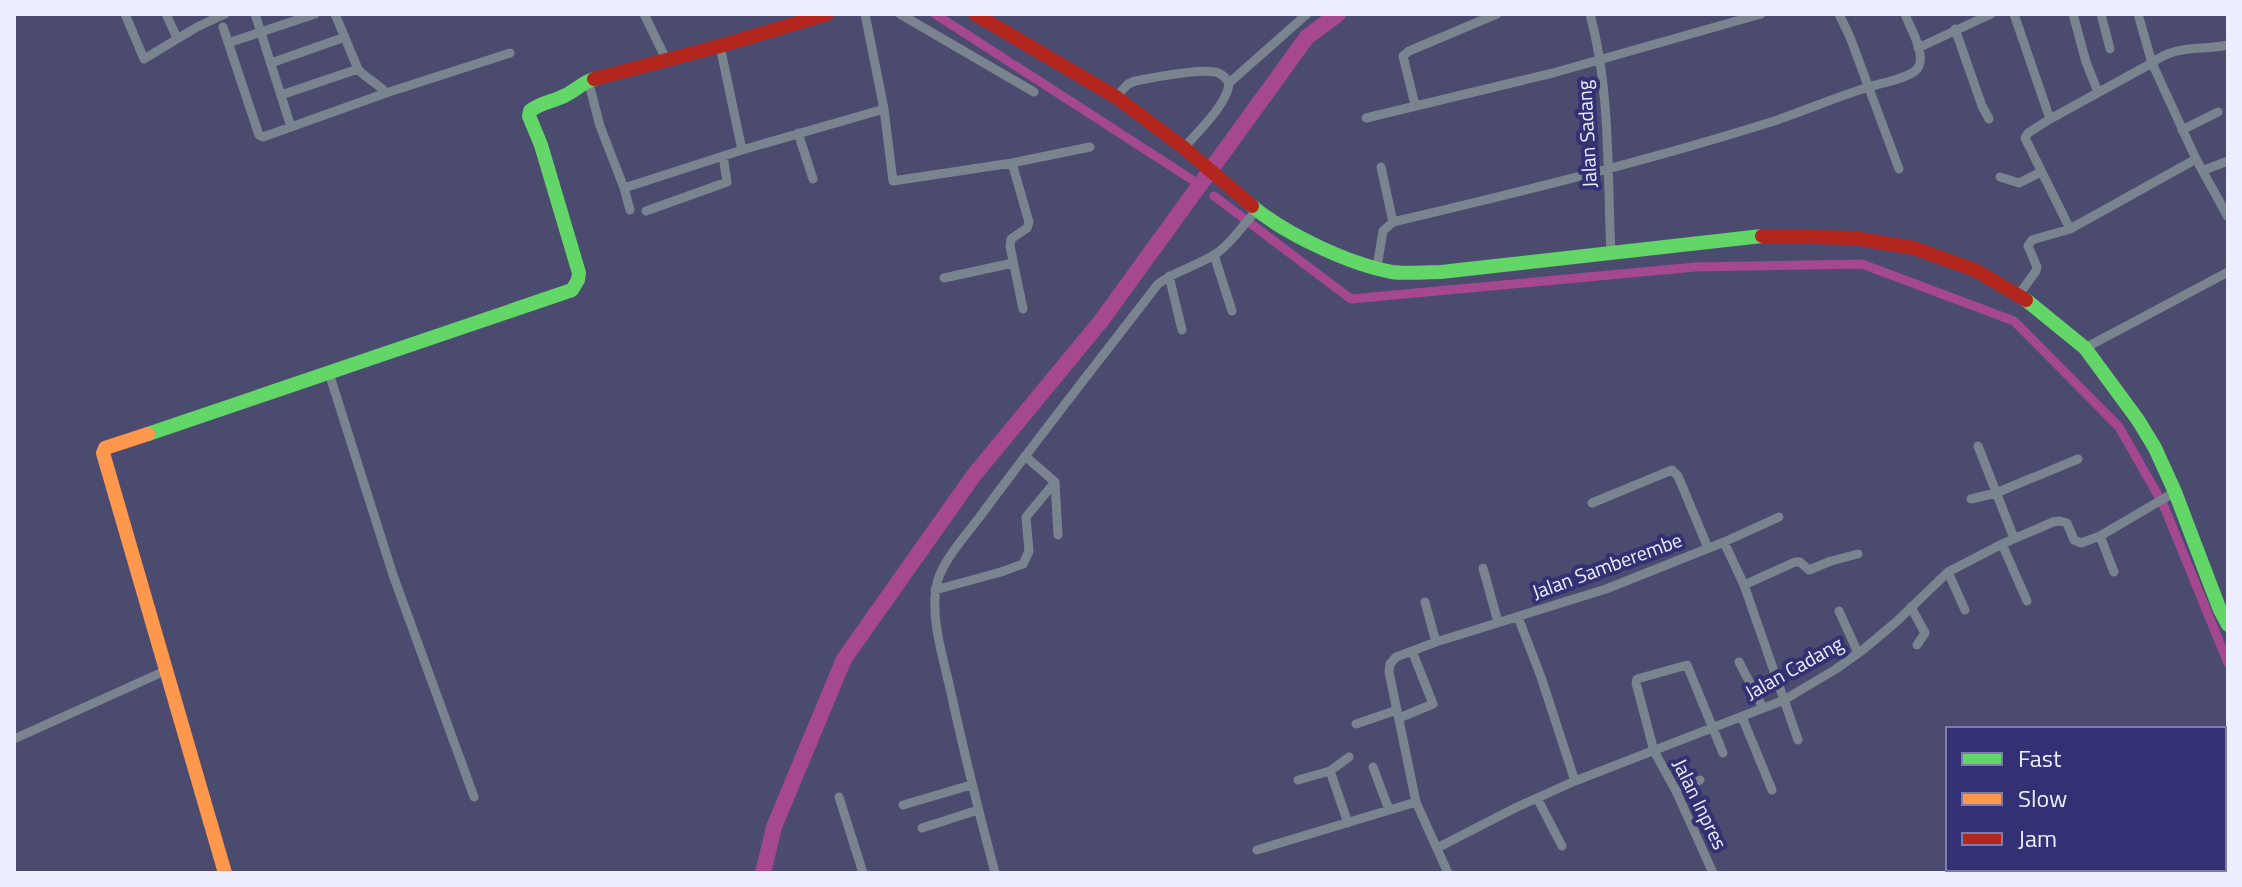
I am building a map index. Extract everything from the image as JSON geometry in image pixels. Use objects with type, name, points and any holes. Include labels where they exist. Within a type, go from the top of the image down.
[{"type":"street","points":[[125,14],[144,59],[206,18],[225,14]]},
{"type":"street","points":[[166,14],[177,38]]},
{"type":"street","points":[[255,14],[291,127]]},
{"type":"street","points":[[228,43],[296,17],[315,14]]},
{"type":"street","points":[[335,14],[358,69],[386,93]]},
{"type":"street","points":[[644,14],[666,59]]},
{"type":"street","points":[[225,873],[103,453],[105,448],[572,290],[579,273],[541,145],[529,116],[530,111],[539,104],[565,96],[588,80],[827,14]]},
{"type":"street","points":[[865,14],[884,109],[893,181],[1012,163],[1090,147]]},
{"type":"street","points":[[900,14],[1034,92]]},
{"type":"street","points":[[975,14],[1121,91],[1255,212],[1319,248],[1393,272],[1441,272],[1756,236],[1854,238],[1914,248],[1975,270],[2018,296],[2085,348],[2138,420],[2155,448],[2171,494],[2228,625]]},
{"type":"street","points":[[1184,148],[1217,109],[1228,91],[1229,83],[1307,14]]},
{"type":"street","points":[[1415,105],[1403,56],[1497,14]]},
{"type":"street","name":"Jalan Sadang","points":[[1590,14],[1601,60],[1611,253]]},
{"type":"street","points":[[1366,118],[1553,73],[1761,14]]},
{"type":"street","points":[[1839,14],[1899,169]]},
{"type":"street","points":[[1377,267],[1383,231],[1393,222],[1558,183],[1772,122],[1909,75],[1920,62],[1905,14]]},
{"type":"street","points":[[1918,48],[1991,14]]},
{"type":"street","points":[[2014,14],[2050,119]]},
{"type":"street","points":[[2073,14],[2098,92]]},
{"type":"street","points":[[2101,14],[2110,49]]},
{"type":"street","points":[[2138,14],[2152,63],[2196,159],[2228,217]]},
{"type":"street","points":[[223,27],[259,135],[263,137],[510,53]]},
{"type":"street","points":[[1955,29],[1989,119]]},
{"type":"street","points":[[271,63],[345,37]]},
{"type":"street","points":[[2070,229],[2025,138],[2028,133],[2164,54],[2178,49],[2228,45]]},
{"type":"street","points":[[720,46],[742,150]]},
{"type":"street","points":[[281,95],[358,69]]},
{"type":"street","points":[[1121,91],[1135,81],[1201,71],[1222,74],[1229,83]]},
{"type":"street","points":[[588,80],[600,126],[630,210]]},
{"type":"street","points":[[624,188],[884,109]]},
{"type":"street","points":[[2182,130],[2218,112]]},
{"type":"street","points":[[798,133],[813,179]]},
{"type":"street","points":[[646,211],[727,182],[723,156]]},
{"type":"street","points":[[2018,296],[2037,267],[2029,243],[2032,240],[2070,229],[2196,159]]},
{"type":"street","points":[[2204,170],[2228,161]]},
{"type":"street","points":[[1012,163],[1029,222],[1027,228],[1011,239],[1010,246],[1023,309]]},
{"type":"street","points":[[1381,167],[1393,222]]},
{"type":"street","points":[[2000,177],[2019,183],[2041,172]]},
{"type":"street","points":[[995,873],[971,785],[942,652],[935,590],[938,581],[949,559],[1025,456],[1158,284],[1214,255],[1255,212]]},
{"type":"street","points":[[1214,255],[1232,311]]},
{"type":"street","points":[[944,278],[1013,263]]},
{"type":"street","points":[[2085,348],[2228,272]]},
{"type":"street","points":[[1169,276],[1182,330]]},
{"type":"street","points":[[329,373],[393,575],[474,797]]},
{"type":"street","points":[[1978,446],[2014,538]]},
{"type":"street","points":[[1025,456],[1055,482],[1058,535]]},
{"type":"street","points":[[1971,499],[1996,493],[2078,459]]},
{"type":"street","name":"Jalan Samberembe","points":[[1592,503],[1672,470],[1678,476],[1708,548]]},
{"type":"street","points":[[935,590],[1023,564],[1029,551],[1026,517],[1055,482]]},
{"type":"street","points":[[2114,572],[2100,536],[2171,494]]},
{"type":"street","name":"Jalan Samberembe","points":[[1412,651],[1606,589],[1779,517]]},
{"type":"street","name":"Jalan Cadang","points":[[1437,848],[1575,781],[1784,700],[1858,653],[1948,572],[2014,538],[2053,522],[2065,521],[2077,543],[2100,536]]},
{"type":"street","points":[[1724,542],[1744,585],[1798,740]]},
{"type":"street","points":[[2002,544],[2027,601]]},
{"type":"street","points":[[1744,585],[1795,562],[1800,562],[1809,570],[1858,554]]},
{"type":"street","points":[[1483,568],[1498,622]]},
{"type":"street","points":[[1948,572],[1965,610]]},
{"type":"street","points":[[1425,602],[1436,642]]},
{"type":"street","points":[[1911,607],[1925,633],[1917,645]]},
{"type":"street","points":[[1839,611],[1858,653]]},
{"type":"street","name":"Jalan Samberembe","points":[[1518,617],[1575,781]]},
{"type":"street","points":[[1356,724],[1398,714],[1433,704],[1412,651],[1396,657],[1389,668],[1398,714],[1416,802],[1448,873]]},
{"type":"street","points":[[1739,662],[1763,708]]},
{"type":"street","name":"Jalan Inpres","points":[[1712,727],[1687,665],[1639,678],[1636,683],[1654,751],[1713,873]]},
{"type":"street","points":[[14,739],[167,670]]},
{"type":"street","points":[[1742,717],[1772,790]]},
{"type":"street","points":[[1712,727],[1723,753]]},
{"type":"street","points":[[1298,780],[1330,771],[1349,757]]},
{"type":"street","points":[[1373,767],[1389,810]]},
{"type":"street","points":[[1330,771],[1348,823]]},
{"type":"street","points":[[1676,791],[1700,780]]},
{"type":"street","points":[[903,805],[971,785]]},
{"type":"street","points":[[839,797],[863,873]]},
{"type":"street","points":[[1537,798],[1562,846]]},
{"type":"street","points":[[1257,850],[1416,802]]},
{"type":"street","points":[[922,828],[978,810]]},
{"type":"waterway","points":[[935,14],[1191,179]]},
{"type":"waterway","points":[[763,873],[774,827],[844,659],[974,475],[1101,321],[1307,37],[1338,14]]},
{"type":"waterway","points":[[1214,196],[1351,299],[1695,267],[1862,264],[2014,321],[2119,427],[2163,504],[2228,663]]},
{"type":"traffic: fast","points":[[148,434],[572,290],[579,273],[541,145],[529,116],[534,108],[594,79]]},
{"type":"traffic: fast","points":[[1252,206],[1282,227],[1318,246],[1357,262],[1398,273],[1441,272],[1762,236]]},
{"type":"traffic: fast","points":[[2026,300],[2085,348],[2138,420],[2175,492],[2228,625]]},
{"type":"traffic: slow","points":[[148,434],[105,448],[103,453],[225,873]]},
{"type":"traffic: jam","points":[[594,79],[827,14]]},
{"type":"traffic: jam","points":[[975,14],[1116,97],[1184,148],[1252,206]]},
{"type":"traffic: jam","points":[[1762,236],[1854,238],[1914,248],[1975,270],[2026,300]]}]
